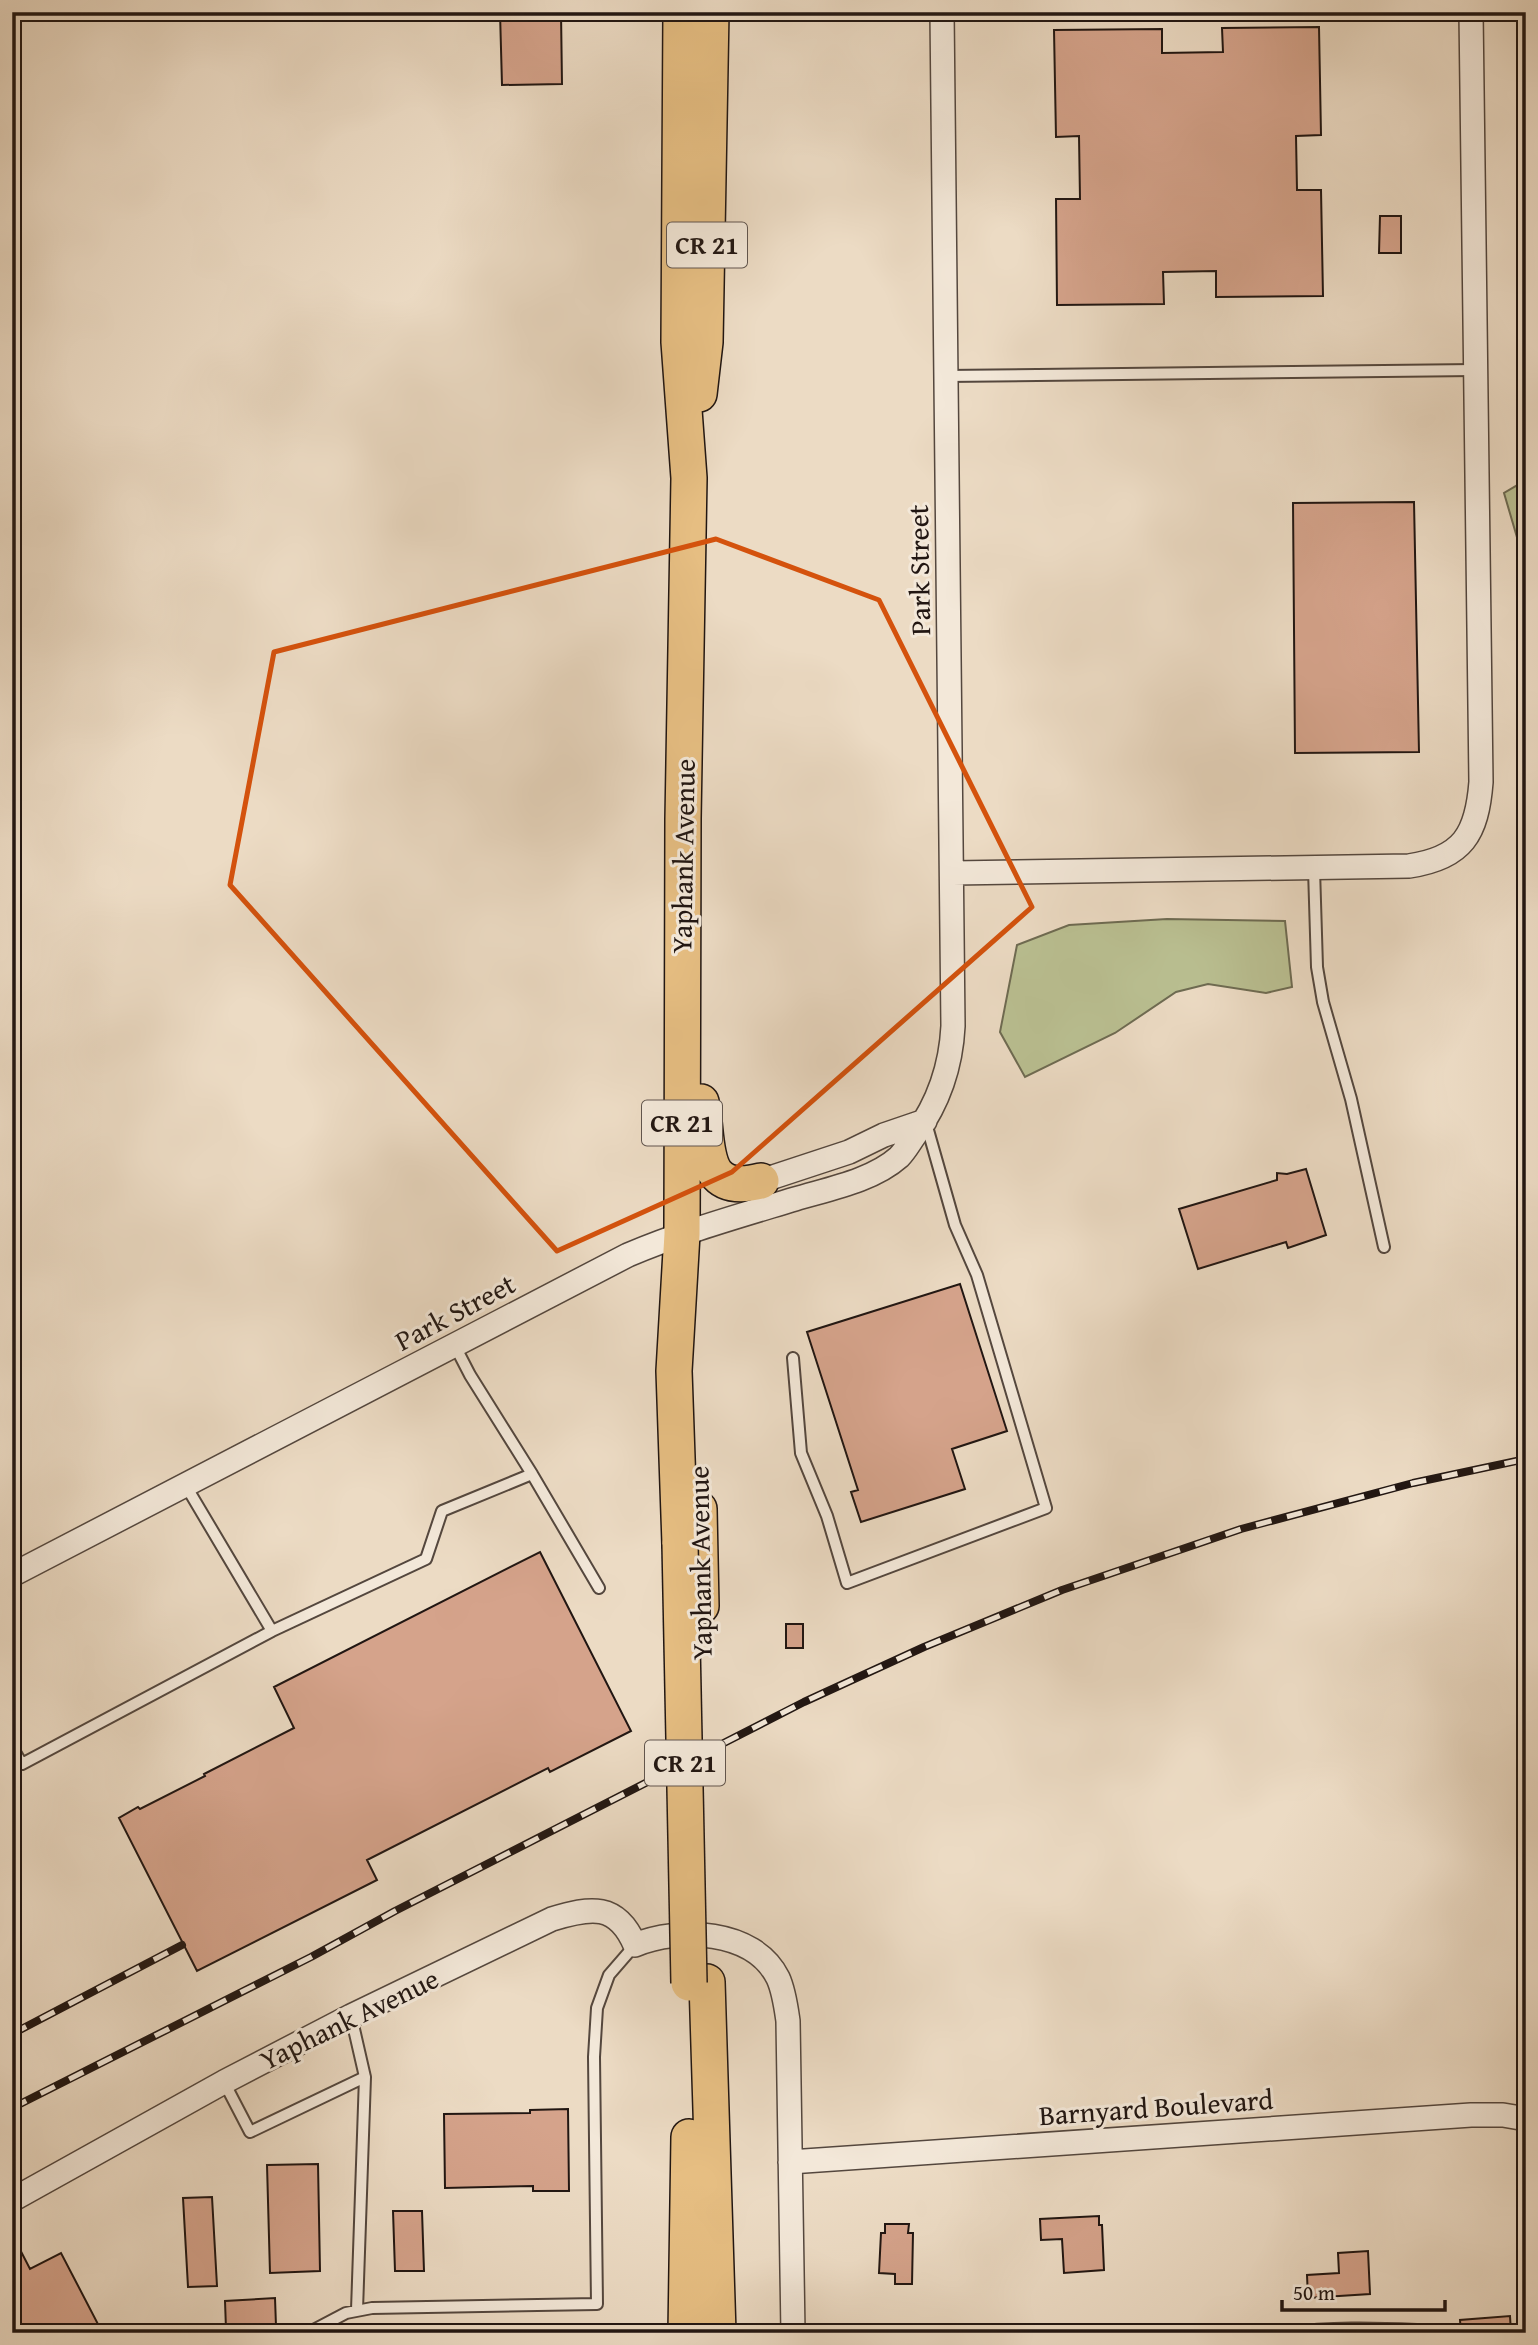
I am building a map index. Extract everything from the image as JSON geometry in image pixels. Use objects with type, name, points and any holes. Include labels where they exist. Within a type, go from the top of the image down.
[{"type":"main road","name":"Yaphank Avenue","points":[[681,12],[679,342],[689,478],[681,1012],[682,1234],[674,1371],[690,1543],[698,1982],[718,2333]]},
{"type":"main road","name":"Yaphank Avenue","points":[[689,478],[705,342],[710,12]]},
{"type":"main road","points":[[681,1012],[706,1126],[707,1159],[710,1167],[726,1181],[761,1181]]},
{"type":"main road","name":"Yaphank Avenue","points":[[686,2333],[689,2183],[698,1982]]},
{"type":"street","name":"Park Street","points":[[12,1576],[628,1255],[682,1234],[829,1189],[878,1170],[899,1156],[925,1121],[945,1079],[952,1044],[953,873],[942,12]]},
{"type":"street","points":[[953,873],[1409,866],[1441,859],[1463,842],[1477,816],[1481,782],[1471,12]]},
{"type":"street","points":[[761,1181],[849,1153],[884,1135],[925,1121]]},
{"type":"street","name":"Yaphank Avenue","points":[[12,2200],[224,2082],[352,2016],[552,1919],[587,1911],[610,1914],[621,1921],[635,1945]]},
{"type":"street","points":[[635,1945],[678,1934],[717,1937],[750,1948],[766,1961],[778,1978],[788,2021],[793,2333]]},
{"type":"street","name":"Barnyard Boulevard","points":[[790,2162],[1471,2115],[1503,2115],[1526,2119]]},
{"type":"lane","points":[[946,376],[1475,370]]},
{"type":"lane","points":[[1314,869],[1317,967],[1323,1002],[1352,1098],[1384,1247]]},
{"type":"lane","points":[[793,1358],[802,1453],[827,1516],[847,1583],[1046,1508],[977,1275],[955,1225],[925,1121]]},
{"type":"lane","points":[[455,1346],[599,1588]]},
{"type":"lane","points":[[12,1747],[22,1764],[272,1631],[426,1559],[442,1511],[532,1474]]},
{"type":"lane","points":[[186,1486],[272,1631]]},
{"type":"lane","points":[[308,2333],[332,2319],[357,2310],[597,2304],[594,2057],[596,2018],[609,1975],[635,1945]]},
{"type":"lane","points":[[352,2016],[365,2077],[357,2310]]},
{"type":"lane","points":[[224,2082],[250,2132],[365,2077]]},
{"type":"lane","points":[[1286,2333],[1317,2329],[1385,2328],[1417,2330],[1420,2333]]},
{"type":"highlighted area","points":[[716,539],[879,600],[1032,907],[732,1172],[557,1251],[230,885],[274,652]]},
{"type":"green space","points":[[1526,480],[1526,568],[1504,493]]},
{"type":"green space","points":[[1167,919],[1285,921],[1292,987],[1266,993],[1208,984],[1176,992],[1115,1033],[1025,1077],[1000,1032],[1017,945],[1069,925]]},
{"type":"building","points":[[500,12],[561,12],[562,84],[502,85]]},
{"type":"building","points":[[1319,27],[1321,135],[1296,136],[1297,190],[1321,190],[1323,296],[1216,297],[1216,271],[1163,272],[1164,304],[1057,305],[1056,199],[1080,199],[1079,136],[1056,137],[1054,30],[1162,29],[1162,53],[1223,52],[1222,28]]},
{"type":"building","points":[[1380,216],[1401,216],[1401,253],[1379,253]]},
{"type":"building","points":[[1414,502],[1419,752],[1295,753],[1293,503]]},
{"type":"building","points":[[1306,1169],[1326,1235],[1288,1248],[1286,1242],[1198,1269],[1179,1209],[1277,1180],[1277,1173],[1287,1174]]},
{"type":"building","points":[[960,1284],[1007,1431],[952,1449],[965,1489],[861,1522],[851,1492],[858,1490],[807,1332]]},
{"type":"building","points":[[540,1552],[631,1731],[550,1772],[548,1768],[367,1860],[377,1880],[197,1971],[119,1818],[294,1728],[274,1687]]},
{"type":"building","points":[[786,1624],[803,1624],[803,1648],[786,1648]]},
{"type":"building","points":[[568,2109],[569,2191],[533,2191],[533,2186],[445,2188],[444,2114],[530,2113],[530,2110]]},
{"type":"building","points":[[318,2164],[320,2271],[270,2273],[267,2165]]},
{"type":"building","points":[[212,2197],[217,2286],[188,2287],[183,2198]]},
{"type":"building","points":[[393,2211],[422,2211],[424,2271],[395,2271]]},
{"type":"building","points":[[1099,2216],[1099,2225],[1102,2225],[1104,2270],[1064,2273],[1062,2239],[1041,2240],[1040,2219]]},
{"type":"building","points":[[885,2224],[909,2224],[908,2233],[913,2233],[912,2284],[895,2284],[895,2274],[879,2273],[881,2233],[885,2233]]},
{"type":"building","points":[[12,2234],[30,2269],[61,2253],[100,2328],[90,2333],[12,2333]]},
{"type":"building","points":[[1368,2251],[1370,2294],[1308,2298],[1307,2275],[1339,2273],[1338,2253]]},
{"type":"building","points":[[275,2298],[276,2326],[226,2329],[225,2301]]},
{"type":"building","points":[[1510,2316],[1511,2333],[1461,2333],[1460,2320]]},
{"type":"railway","points":[[12,2108],[804,1702],[924,1647],[1062,1590],[1241,1529],[1413,1483],[1526,1459]]},
{"type":"railway","points":[[12,2034],[182,1945]]}]
